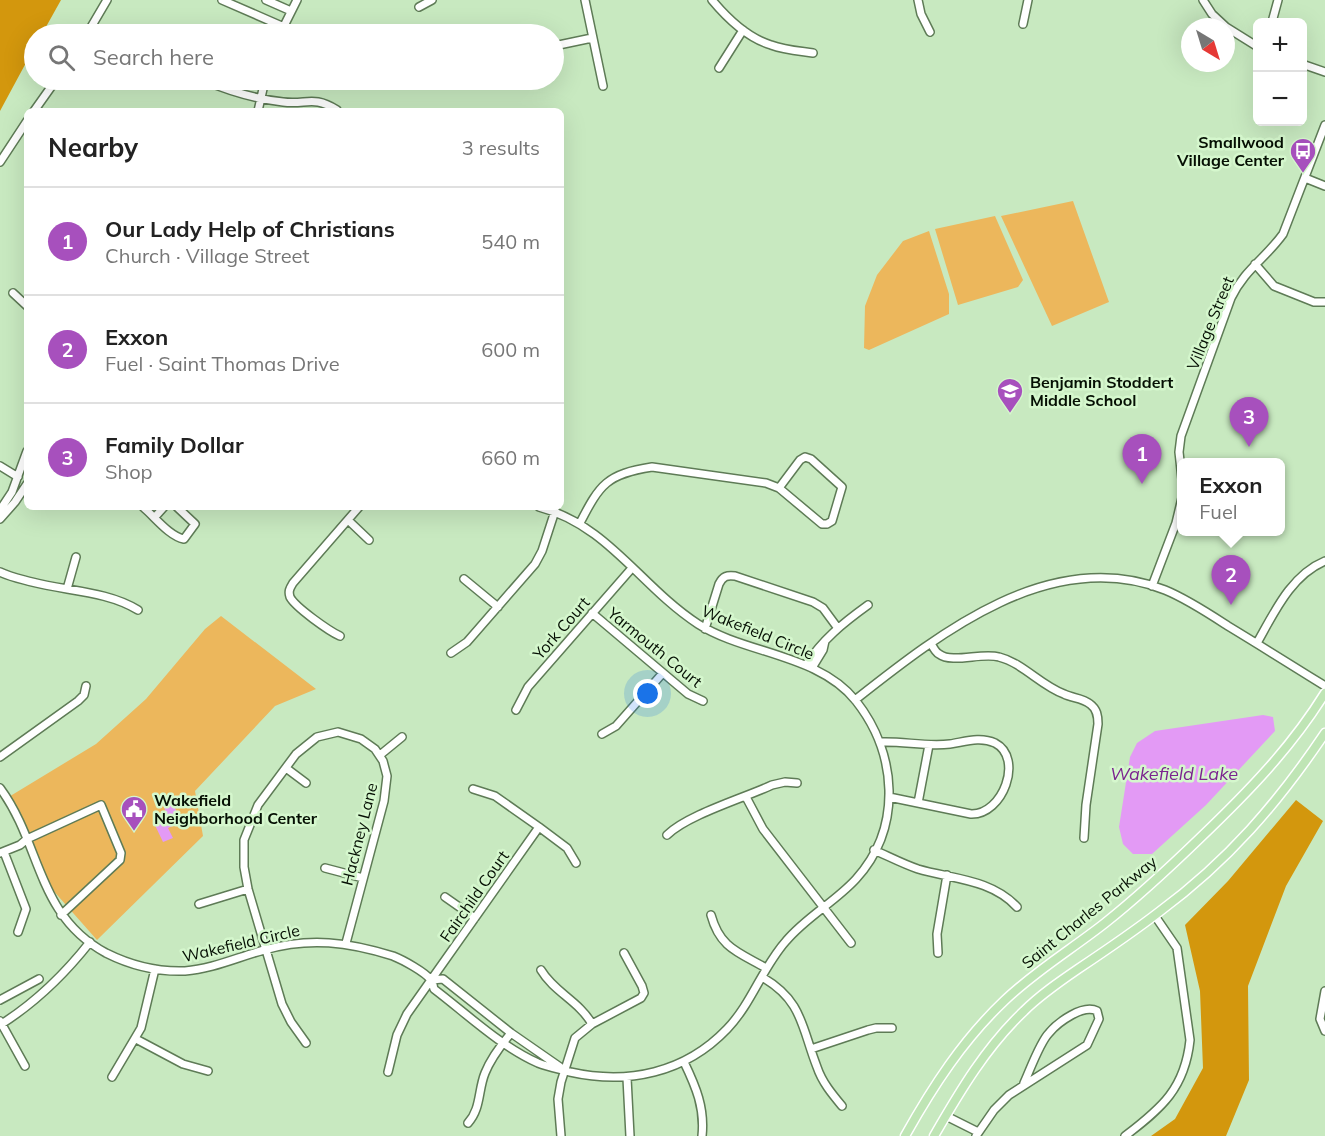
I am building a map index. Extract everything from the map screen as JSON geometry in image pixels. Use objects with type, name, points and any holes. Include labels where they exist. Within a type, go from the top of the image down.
[{"type":"main road","name":"Saint Charles Parkway","points":[[905,1136],[938,1080],[981,1025],[1033,976],[1104,924],[1145,890],[1242,798],[1291,742],[1325,693]]},
{"type":"main road","points":[[934,1136],[983,1058],[1024,1010],[1053,986],[1155,916],[1196,884],[1243,840],[1280,797],[1325,733]]},
{"type":"street","points":[[93,24],[107,0]]},
{"type":"street","points":[[222,0],[277,24]]},
{"type":"street","points":[[266,0],[291,11]]},
{"type":"street","points":[[285,24],[297,0]]},
{"type":"street","points":[[419,7],[432,0]]},
{"type":"street","points":[[585,0],[603,86]]},
{"type":"street","points":[[712,0],[744,30],[767,44],[813,53]]},
{"type":"street","points":[[918,0],[923,20],[930,32]]},
{"type":"street","points":[[1023,24],[1028,0]]},
{"type":"street","points":[[1203,0],[1216,18]]},
{"type":"street","points":[[1273,18],[1278,0]]},
{"type":"street","points":[[719,68],[744,30]]},
{"type":"street","points":[[1235,34],[1253,45]]},
{"type":"street","points":[[564,44],[592,38]]},
{"type":"street","points":[[1307,66],[1325,72]]},
{"type":"street","points":[[36,108],[49,90]]},
{"type":"street","points":[[229,90],[287,102],[316,101],[332,108]]},
{"type":"street","points":[[258,108],[262,90]]},
{"type":"street","name":"Village Street","points":[[1180,458],[1179,444],[1184,426],[1232,298],[1243,276],[1272,249],[1282,234],[1325,125]]},
{"type":"street","points":[[0,162],[24,126]]},
{"type":"street","points":[[1305,178],[1325,186]]},
{"type":"street","points":[[1255,264],[1275,286],[1314,302],[1325,302]]},
{"type":"street","points":[[13,293],[24,303]]},
{"type":"street","points":[[579,523],[602,485],[625,472],[652,467],[766,483],[779,488],[825,524],[832,521],[843,491],[841,485],[807,458],[800,460],[779,488]]},
{"type":"street","points":[[0,510],[12,492],[24,460]]},
{"type":"street","points":[[0,466],[18,477]]},
{"type":"street","points":[[0,519],[24,488]]},
{"type":"street","points":[[147,510],[181,539],[184,539],[195,524],[180,510]]},
{"type":"street","points":[[155,517],[161,510]]},
{"type":"street","points":[[340,636],[325,628],[290,597],[289,591],[293,583],[356,510]]},
{"type":"street","name":"Wakefield Circle","points":[[0,788],[20,821],[49,893],[62,915],[90,942],[117,958],[155,969],[194,970],[267,949],[311,941],[346,943],[403,960],[431,980],[434,989],[503,1042],[536,1062],[596,1077],[627,1078],[654,1073],[684,1062],[707,1047],[730,1026],[744,1007],[766,968],[794,933],[856,878],[882,835],[889,797],[888,770],[881,742],[855,700],[809,667],[705,629],[672,605],[604,539],[579,523],[549,510]]},
{"type":"street","points":[[451,653],[467,642],[527,574],[539,557],[555,512]]},
{"type":"street","points":[[1152,586],[1177,519]]},
{"type":"street","points":[[348,520],[369,540]]},
{"type":"street","points":[[67,589],[76,557]]},
{"type":"street","points":[[1257,643],[1296,581],[1307,571],[1325,561]]},
{"type":"street","name":"York Court","points":[[516,710],[528,687],[632,568]]},
{"type":"street","points":[[0,572],[8,576],[115,600],[138,610]]},
{"type":"street","points":[[705,629],[719,584],[724,577],[729,575],[814,602],[823,608],[837,627]]},
{"type":"street","points":[[855,700],[931,643],[961,624],[1025,591],[1056,582],[1086,577],[1135,580],[1177,596],[1325,686]]},
{"type":"street","points":[[464,579],[498,607]]},
{"type":"street","points":[[809,667],[825,641],[837,627],[868,605]]},
{"type":"street","name":"Yarmouth Court","points":[[592,613],[662,674],[688,694],[703,701]]},
{"type":"street","points":[[931,643],[936,652],[946,657],[993,655],[1004,658],[1059,692],[1088,702],[1096,710],[1098,724],[1086,805],[1084,838]]},
{"type":"street","points":[[602,734],[616,726],[662,674]]},
{"type":"street","points":[[0,758],[78,700],[84,695],[86,687]]},
{"type":"street","points":[[306,1043],[282,1004],[248,889],[243,855],[246,832],[258,805],[296,754],[317,737],[332,733],[345,733],[361,739],[380,755],[402,737]]},
{"type":"street","points":[[881,742],[929,745],[977,740],[990,741],[1005,753],[1007,774],[1003,792],[999,800],[980,813],[970,814],[889,797]]},
{"type":"street","points":[[918,803],[929,745]]},
{"type":"street","name":"Hackney Lane","points":[[346,943],[386,792],[387,776],[380,755]]},
{"type":"street","points":[[286,768],[306,783]]},
{"type":"street","points":[[667,835],[688,820],[779,783],[797,783]]},
{"type":"street","points":[[473,789],[495,796],[539,827],[567,848],[576,863]]},
{"type":"street","points":[[746,797],[763,830],[851,943]]},
{"type":"street","points":[[18,933],[26,909],[2,852],[101,805],[121,854],[120,860],[62,915]]},
{"type":"street","name":"Fairchild Court","points":[[388,1072],[401,1024],[539,827]]},
{"type":"street","points":[[874,850],[911,866],[965,879],[1009,898],[1017,907]]},
{"type":"street","points":[[325,868],[363,878]]},
{"type":"street","points":[[938,953],[937,934],[947,875]]},
{"type":"street","points":[[199,904],[248,889]]},
{"type":"street","points":[[445,897],[475,918]]},
{"type":"street","points":[[711,915],[718,935],[727,945],[766,968]]},
{"type":"street","points":[[1125,1136],[1159,1110],[1171,1096],[1187,1063],[1190,1040],[1177,948],[1155,916]]},
{"type":"street","points":[[25,1066],[0,1023],[50,987],[90,942]]},
{"type":"street","points":[[561,1136],[558,1099],[575,1038],[592,1024],[641,998],[644,993],[624,953]]},
{"type":"street","points":[[112,1077],[136,1039],[144,1018],[155,969]]},
{"type":"street","points":[[541,970],[550,983],[583,1009],[592,1024]]},
{"type":"street","points":[[762,977],[780,989],[792,1002],[799,1015],[822,1079],[842,1106]]},
{"type":"street","points":[[0,1000],[39,979]]},
{"type":"street","name":"Wakefield Circle","points":[[431,980],[443,979],[511,1033],[565,1071]]},
{"type":"street","points":[[1325,991],[1320,1019],[1325,1031]]},
{"type":"street","points":[[946,1116],[977,1134],[994,1110],[1024,1083],[1087,1045],[1099,1017],[1097,1011],[1080,1010],[1049,1032],[1024,1083]]},
{"type":"street","points":[[811,1049],[868,1030],[892,1028]]},
{"type":"street","points":[[468,1123],[477,1109],[488,1066],[511,1033]]},
{"type":"street","points":[[136,1039],[183,1064],[208,1071]]},
{"type":"street","points":[[684,1062],[702,1107],[702,1136]]},
{"type":"street","points":[[627,1078],[630,1136]]},
{"type":"shaded area","points":[[0,0],[61,0],[48,24],[24,24],[24,67],[0,111]]},
{"type":"shaded area","points":[[1073,201],[1109,302],[1052,326],[1001,216]]},
{"type":"shaded area","points":[[995,216],[1023,280],[1018,287],[958,305],[935,229]]},
{"type":"shaded area","points":[[929,231],[949,294],[949,314],[869,350],[864,348],[865,306],[877,275],[903,241]]},
{"type":"shaded area","points":[[221,616],[316,689],[275,706],[195,791],[203,836],[97,940],[35,870],[7,798],[96,744],[146,699],[205,629]]},
{"type":"shaded area","points":[[1296,800],[1323,821],[1286,886],[1248,986],[1249,1080],[1226,1136],[1151,1136],[1175,1119],[1203,1068],[1200,991],[1185,925],[1228,881]]},
{"type":"water","name":"Wakefield Lake","points":[[1263,715],[1273,717],[1275,731],[1206,805],[1152,854],[1133,854],[1123,844],[1119,827],[1130,757],[1137,743],[1155,731]]},
{"type":"water","points":[[172,801],[181,822],[168,828],[173,838],[163,842],[153,821],[167,815],[163,805]]},
{"type":"place","name":"Smallwood Village Center","points":[[1303,174]]},
{"type":"place","name":"Benjamin Stoddert Middle School","points":[[1010,414]]},
{"type":"place","name":"Family Dollar","points":[[1249,447]]},
{"type":"place","name":"Our Lady Help of Christians","points":[[1142,484]]},
{"type":"place","name":"Exxon","points":[[1231,605]]},
{"type":"place","name":"Wakefield Neighborhood Center","points":[[134,832]]}]
